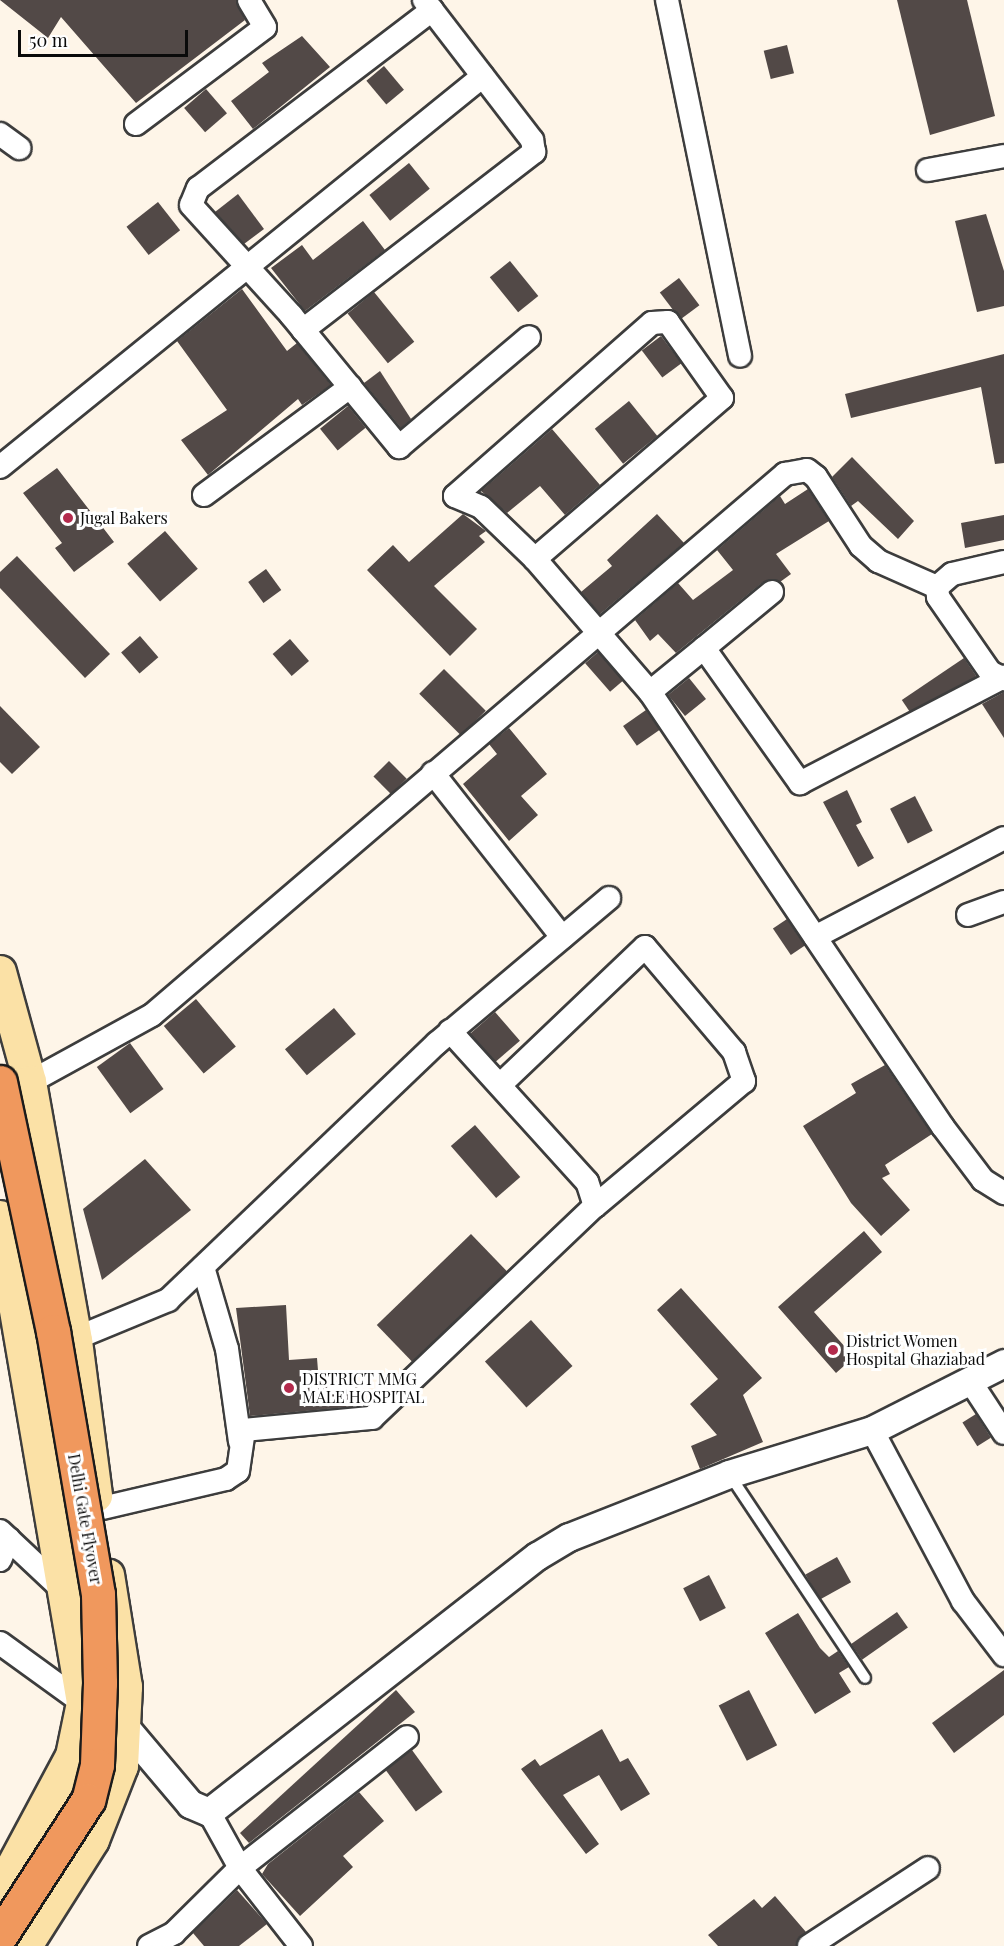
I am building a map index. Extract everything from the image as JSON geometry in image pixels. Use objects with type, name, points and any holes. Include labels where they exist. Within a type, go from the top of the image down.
[{"type":"highway","name":"Delhi Gate Flyover","points":[[0,1936],[88,1800],[97,1765],[100,1683],[96,1583],[53,1331],[15,1082]]},
{"type":"main road","points":[[0,972],[15,1082],[76,1341],[98,1509],[126,1687],[122,1766],[111,1802],[83,1858],[26,1946]]},
{"type":"main road","points":[[0,1217],[4,1257],[26,1352],[83,1703],[72,1756],[0,1890]]},
{"type":"main road","points":[[32,1834],[83,1858]]},
{"type":"street","points":[[135,124],[265,27],[249,0]]},
{"type":"street","points":[[667,0],[740,356]]},
{"type":"street","points":[[303,330],[534,152],[532,140],[428,5],[191,195],[195,213],[249,266],[399,447],[529,337]]},
{"type":"street","points":[[0,467],[483,76]]},
{"type":"street","points":[[0,134],[19,148]]},
{"type":"street","points":[[928,170],[1004,156]]},
{"type":"street","points":[[535,559],[722,398],[668,322],[652,323],[455,496],[481,507],[535,559],[598,628],[650,692],[973,1169],[1004,1193]]},
{"type":"street","points":[[204,495],[350,387]]},
{"type":"street","points":[[15,1082],[74,1063],[152,1015],[598,628],[794,470],[816,477],[861,546],[878,561],[937,587]]},
{"type":"street","points":[[937,587],[952,574],[1004,562]]},
{"type":"street","points":[[704,648],[794,778],[807,784],[1003,678],[983,663],[938,597],[937,587]]},
{"type":"street","points":[[650,692],[772,592]]},
{"type":"street","points":[[433,773],[562,937]]},
{"type":"street","points":[[815,937],[1004,838]]},
{"type":"street","points":[[26,1352],[76,1341],[152,1309],[203,1267],[450,1031],[609,898]]},
{"type":"street","points":[[968,915],[1004,903]]},
{"type":"street","points":[[240,1441],[244,1430],[372,1418],[595,1206],[744,1081],[734,1052],[645,947],[500,1085]]},
{"type":"street","points":[[450,1031],[587,1182],[595,1206]]},
{"type":"street","points":[[98,1509],[226,1479],[238,1471],[240,1441],[227,1348],[203,1267]]},
{"type":"street","points":[[209,1812],[537,1556],[609,1518],[729,1474],[872,1430],[1004,1363]]},
{"type":"street","points":[[970,1382],[1004,1433]]},
{"type":"street","points":[[872,1430],[963,1601],[1004,1655]]},
{"type":"street","points":[[3,1543],[67,1594]]},
{"type":"street","points":[[0,1643],[83,1703]]},
{"type":"street","points":[[125,1727],[190,1804],[209,1812],[240,1868],[302,1946]]},
{"type":"street","points":[[149,1946],[174,1933],[240,1868],[407,1737]]},
{"type":"street","points":[[122,1766],[180,1791]]},
{"type":"street","points":[[809,1946],[928,1868]]},
{"type":"lane","points":[[729,1474],[865,1678]]},
{"type":"building","points":[[0,0],[236,0],[245,20],[136,103],[61,17],[48,38]]},
{"type":"building","points":[[897,0],[967,0],[995,116],[930,135]]},
{"type":"building","points":[[302,36],[330,67],[253,129],[231,101],[269,72],[262,63]]},
{"type":"building","points":[[787,45],[794,73],[771,79],[764,51]]},
{"type":"building","points":[[384,66],[404,90],[386,105],[366,81]]},
{"type":"building","points":[[206,89],[227,113],[205,132],[184,108]]},
{"type":"building","points":[[409,163],[430,189],[390,221],[369,195]]},
{"type":"building","points":[[238,194],[264,229],[244,244],[215,212]]},
{"type":"building","points":[[158,202],[180,230],[149,255],[126,227]]},
{"type":"building","points":[[986,214],[1004,271],[1004,306],[977,312],[955,221]]},
{"type":"building","points":[[363,221],[385,250],[305,311],[271,268],[302,245],[313,260]]},
{"type":"building","points":[[510,261],[538,296],[518,312],[490,277]]},
{"type":"building","points":[[679,278],[699,305],[680,320],[660,292]]},
{"type":"building","points":[[242,289],[287,351],[297,343],[331,385],[302,405],[298,399],[208,475],[181,440],[227,410],[177,341]]},
{"type":"building","points":[[374,292],[414,342],[388,363],[348,313]]},
{"type":"building","points":[[661,336],[681,363],[662,378],[642,350]]},
{"type":"building","points":[[1004,354],[1004,463],[995,464],[981,387],[851,418],[845,394]]},
{"type":"building","points":[[380,371],[411,419],[401,428],[364,383]]},
{"type":"building","points":[[629,401],[657,436],[623,464],[595,429]]},
{"type":"building","points":[[348,406],[366,428],[338,450],[320,429]]},
{"type":"building","points":[[552,429],[600,485],[565,515],[540,486],[507,513],[481,491]]},
{"type":"building","points":[[852,457],[914,521],[898,539],[858,501],[851,506],[832,477]]},
{"type":"building","name":"Jugal Bakers","points":[[57,468],[114,542],[74,572],[55,548],[62,543],[23,493]]},
{"type":"building","points":[[808,489],[829,521],[776,554],[791,574],[780,582],[763,582],[676,653],[658,634],[650,641],[635,620],[678,583],[693,600],[733,570],[717,550],[780,496],[785,504]]},
{"type":"building","points":[[463,514],[486,531],[479,536],[485,542],[434,586],[477,629],[450,656],[367,570],[393,545],[409,562]]},
{"type":"building","points":[[657,514],[684,543],[600,614],[581,592],[612,566],[607,560]]},
{"type":"building","points":[[1004,515],[1004,540],[965,548],[961,523]]},
{"type":"building","points":[[165,531],[198,569],[160,602],[127,564]]},
{"type":"building","points":[[17,556],[110,654],[85,678],[0,588],[0,572]]},
{"type":"building","points":[[266,569],[281,590],[263,603],[248,582]]},
{"type":"building","points":[[140,636],[158,657],[140,674],[121,652]]},
{"type":"building","points":[[290,639],[309,661],[292,676],[273,654]]},
{"type":"building","points":[[598,652],[623,681],[610,692],[585,663]]},
{"type":"building","points":[[964,658],[976,676],[914,718],[902,700]]},
{"type":"building","points":[[444,669],[486,711],[461,735],[419,694]]},
{"type":"building","points":[[689,678],[706,699],[685,716],[668,695]]},
{"type":"building","points":[[1004,692],[1004,738],[982,704]]},
{"type":"building","points":[[0,706],[40,747],[12,774],[0,762]]},
{"type":"building","points":[[646,710],[660,730],[637,746],[623,726]]},
{"type":"building","points":[[509,728],[547,774],[521,796],[538,815],[509,841],[463,784],[497,754],[489,744]]},
{"type":"building","points":[[389,761],[407,779],[391,794],[373,777]]},
{"type":"building","points":[[847,790],[862,822],[856,825],[874,858],[858,867],[823,802]]},
{"type":"building","points":[[915,796],[933,831],[908,843],[890,809]]},
{"type":"building","points":[[787,919],[805,946],[791,955],[773,929]]},
{"type":"building","points":[[196,999],[236,1046],[204,1073],[164,1026]]},
{"type":"building","points":[[334,1008],[356,1034],[307,1075],[285,1049]]},
{"type":"building","points":[[495,1012],[520,1041],[495,1062],[470,1034]]},
{"type":"building","points":[[130,1043],[164,1089],[130,1113],[97,1067]]},
{"type":"building","points":[[885,1065],[932,1134],[885,1165],[890,1174],[882,1178],[910,1210],[881,1236],[851,1203],[803,1126],[856,1093],[851,1084]]},
{"type":"building","points":[[475,1125],[520,1177],[496,1198],[451,1146]]},
{"type":"building","points":[[145,1159],[191,1210],[102,1280],[83,1209]]},
{"type":"building","points":[[864,1231],[882,1252],[814,1312],[854,1357],[836,1373],[778,1307]]},
{"type":"building","points":[[471,1234],[507,1271],[413,1362],[377,1325]]},
{"type":"building","points":[[681,1288],[762,1378],[743,1395],[763,1442],[700,1469],[691,1446],[717,1435],[690,1404],[718,1379],[657,1310]]},
{"type":"building","points":[[286,1305],[289,1360],[317,1358],[319,1383],[357,1380],[359,1406],[250,1416],[236,1308]]},
{"type":"building","points":[[531,1320],[572,1366],[526,1408],[485,1361]]},
{"type":"building","points":[[976,1414],[991,1438],[977,1446],[962,1422]]},
{"type":"building","points":[[837,1557],[851,1582],[820,1600],[806,1574]]},
{"type":"building","points":[[709,1575],[726,1608],[700,1621],[683,1588]]},
{"type":"building","points":[[897,1612],[908,1628],[862,1660],[851,1644]]},
{"type":"building","points":[[798,1613],[820,1648],[829,1657],[838,1651],[849,1667],[839,1673],[851,1692],[815,1714],[765,1633]]},
{"type":"building","points":[[1004,1670],[1004,1715],[954,1753],[932,1723]]},
{"type":"building","points":[[396,1690],[415,1712],[249,1843],[240,1833]]},
{"type":"building","points":[[749,1690],[777,1745],[747,1761],[719,1705]]},
{"type":"building","points":[[602,1729],[620,1762],[628,1758],[650,1794],[621,1811],[599,1775],[563,1795],[599,1844],[586,1854],[521,1769],[535,1759],[540,1766]]},
{"type":"building","points":[[412,1750],[443,1792],[416,1811],[385,1769]]},
{"type":"building","points":[[359,1792],[384,1821],[343,1856],[353,1867],[300,1916],[262,1874],[268,1864]]},
{"type":"building","points":[[237,1890],[267,1924],[239,1946],[204,1946],[193,1933]]},
{"type":"building","points":[[775,1896],[806,1932],[796,1946],[718,1946],[708,1935],[754,1899],[762,1908]]},
{"type":"place","name":"Jugal Bakers","points":[[68,518]]},
{"type":"place","name":"District Women Hospital Ghaziabad","points":[[833,1350]]},
{"type":"place","name":"DISTRICT MMG MALE HOSPITAL","points":[[289,1388]]}]
